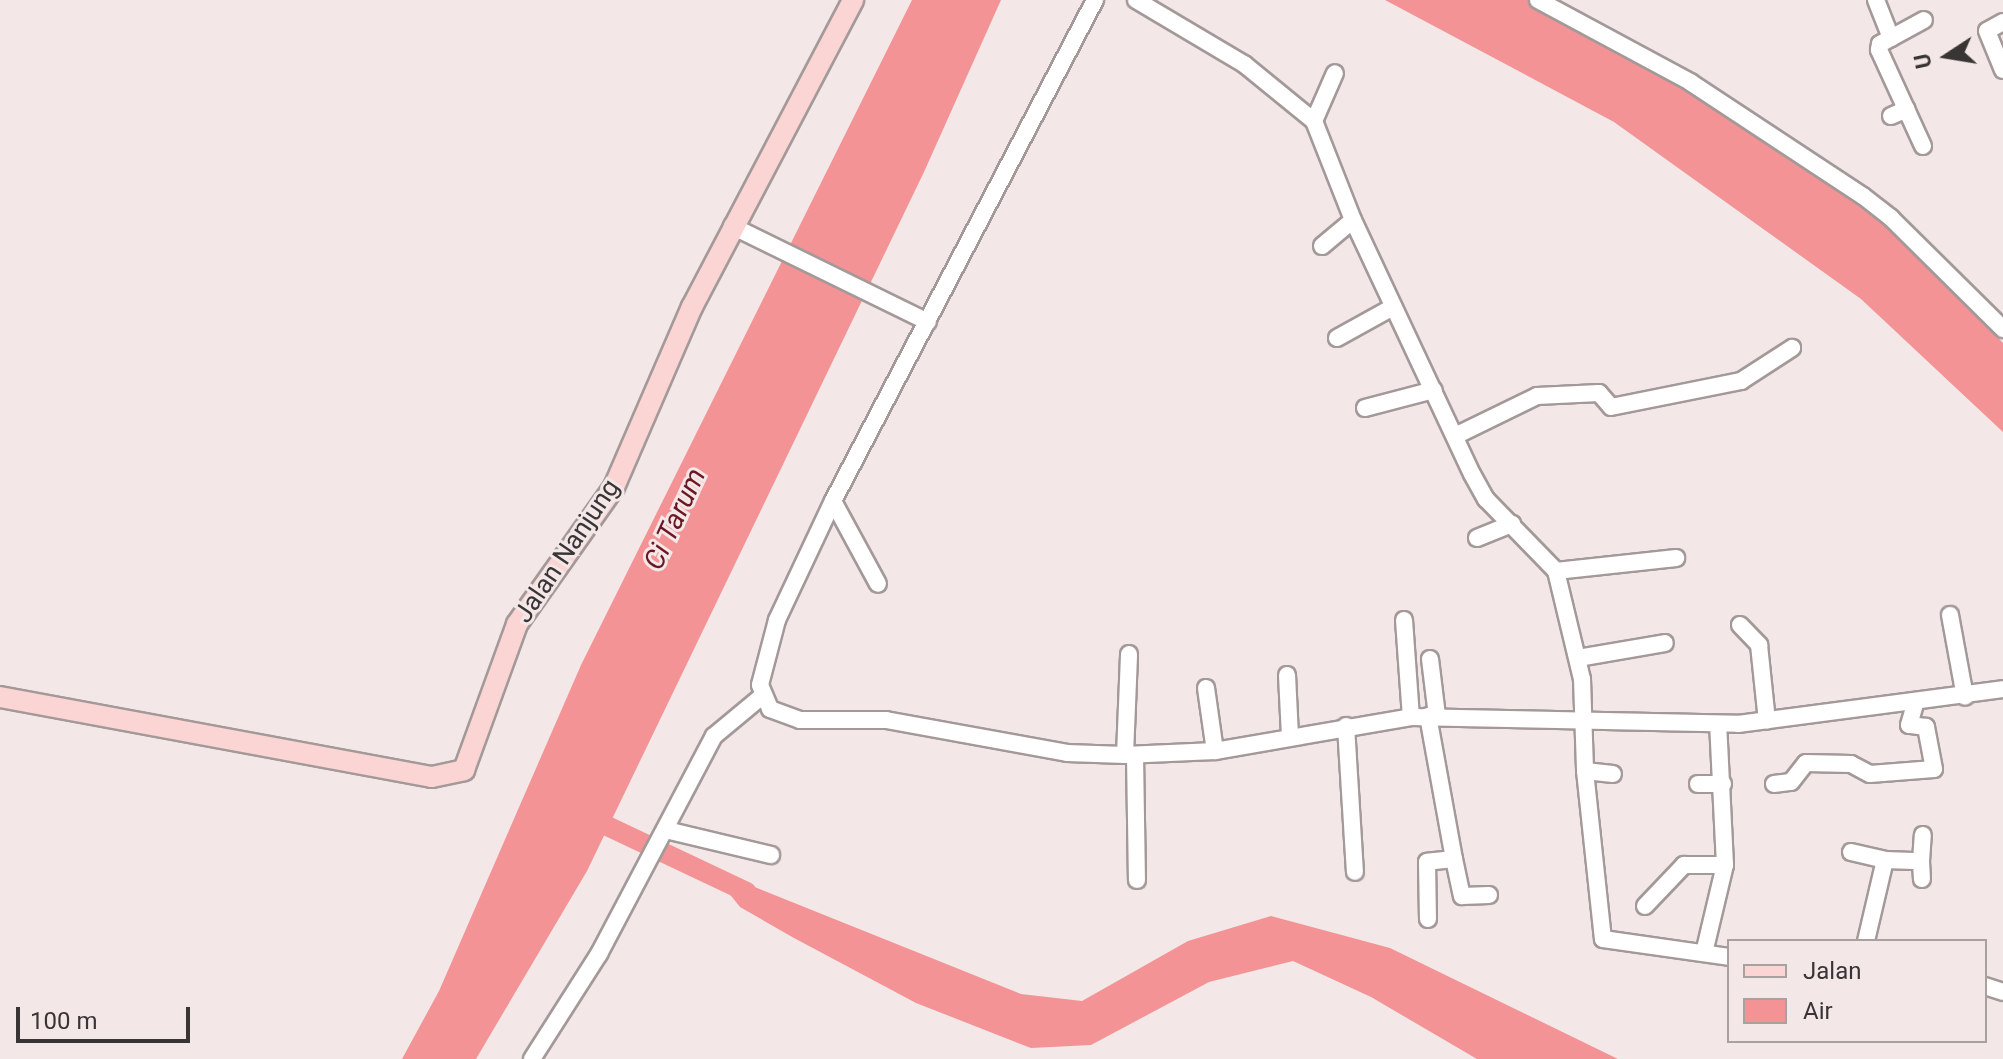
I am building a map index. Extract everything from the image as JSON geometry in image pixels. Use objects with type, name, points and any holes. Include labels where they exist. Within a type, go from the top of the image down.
[{"type":"main road","name":"Jalan Nanjung","points":[[0,697],[432,777],[453,776],[470,762],[502,653],[527,604],[568,555],[614,487],[673,346],[732,226],[853,0]]},
{"type":"street","points":[[532,1059],[647,868],[714,736],[761,697],[777,620],[920,318],[1095,0]]},
{"type":"street","points":[[1136,0],[1244,64],[1314,121],[1353,220],[1486,499],[1556,571],[1578,658],[1585,771],[1603,938],[1727,957]]},
{"type":"street","points":[[1538,0],[1690,82],[1863,196],[1891,218],[2003,329]]},
{"type":"street","points":[[1876,0],[1891,38]]},
{"type":"street","points":[[1923,146],[1899,112],[1879,50],[1891,38],[1924,20]]},
{"type":"street","points":[[2003,22],[1987,31],[2003,70]]},
{"type":"street","points":[[1314,121],[1335,73]]},
{"type":"street","points":[[1322,246],[1353,220]]},
{"type":"street","points":[[732,226],[920,318]]},
{"type":"street","points":[[1337,338],[1393,307]]},
{"type":"street","points":[[1455,436],[1537,396],[1599,393],[1611,407],[1741,381],[1792,348]]},
{"type":"street","points":[[1365,408],[1434,390]]},
{"type":"street","points":[[833,501],[878,584]]},
{"type":"street","points":[[1477,538],[1512,524]]},
{"type":"street","points":[[1556,571],[1676,558]]},
{"type":"street","points":[[1950,615],[1965,697]]},
{"type":"street","points":[[1404,620],[1462,896],[1489,895]]},
{"type":"street","points":[[1740,625],[1759,645],[1767,721]]},
{"type":"street","points":[[1578,658],[1665,643]]},
{"type":"street","points":[[1129,654],[1130,755],[1137,880]]},
{"type":"street","points":[[1426,716],[1430,659]]},
{"type":"street","points":[[1287,675],[1290,736]]},
{"type":"street","points":[[1206,688],[1215,751]]},
{"type":"street","points":[[761,697],[781,716],[800,720],[886,720],[1067,753],[1130,755],[1215,751],[1346,726],[1426,716],[1718,724],[1915,704],[2003,689]]},
{"type":"street","points":[[1774,784],[1791,782],[1806,763],[1851,764],[1870,774],[1934,769],[1926,727],[1909,725],[1915,704]]},
{"type":"street","points":[[1704,953],[1725,865],[1718,724]]},
{"type":"street","points":[[1346,726],[1355,872]]},
{"type":"street","points":[[1585,771],[1613,774]]},
{"type":"street","points":[[1698,784],[1723,784]]},
{"type":"street","points":[[1922,879],[1923,835]]},
{"type":"street","points":[[662,838],[771,855]]},
{"type":"street","points":[[1851,852],[1885,860],[1921,861]]},
{"type":"street","points":[[1428,919],[1427,862],[1454,859]]},
{"type":"street","points":[[1866,939],[1885,860]]},
{"type":"street","points":[[1645,906],[1684,865],[1725,865]]},
{"type":"water","name":"Ci Tarum","points":[[912,0],[1001,0],[924,172],[587,871],[476,1059],[402,1059],[439,991],[581,665]]},
{"type":"water","points":[[1385,0],[1528,0],[1717,102],[1894,226],[2003,343],[2003,432],[1861,299],[1614,122]]},
{"type":"water","points":[[727,876],[1021,994],[1082,1001],[1188,941],[1271,916],[1390,948],[1618,1059],[1477,1059],[1371,997],[1293,961],[1209,982],[1091,1045],[1031,1048],[916,1003],[794,938],[740,907],[720,882]]},
{"type":"waterway","points":[[584,815],[747,892]]}]
